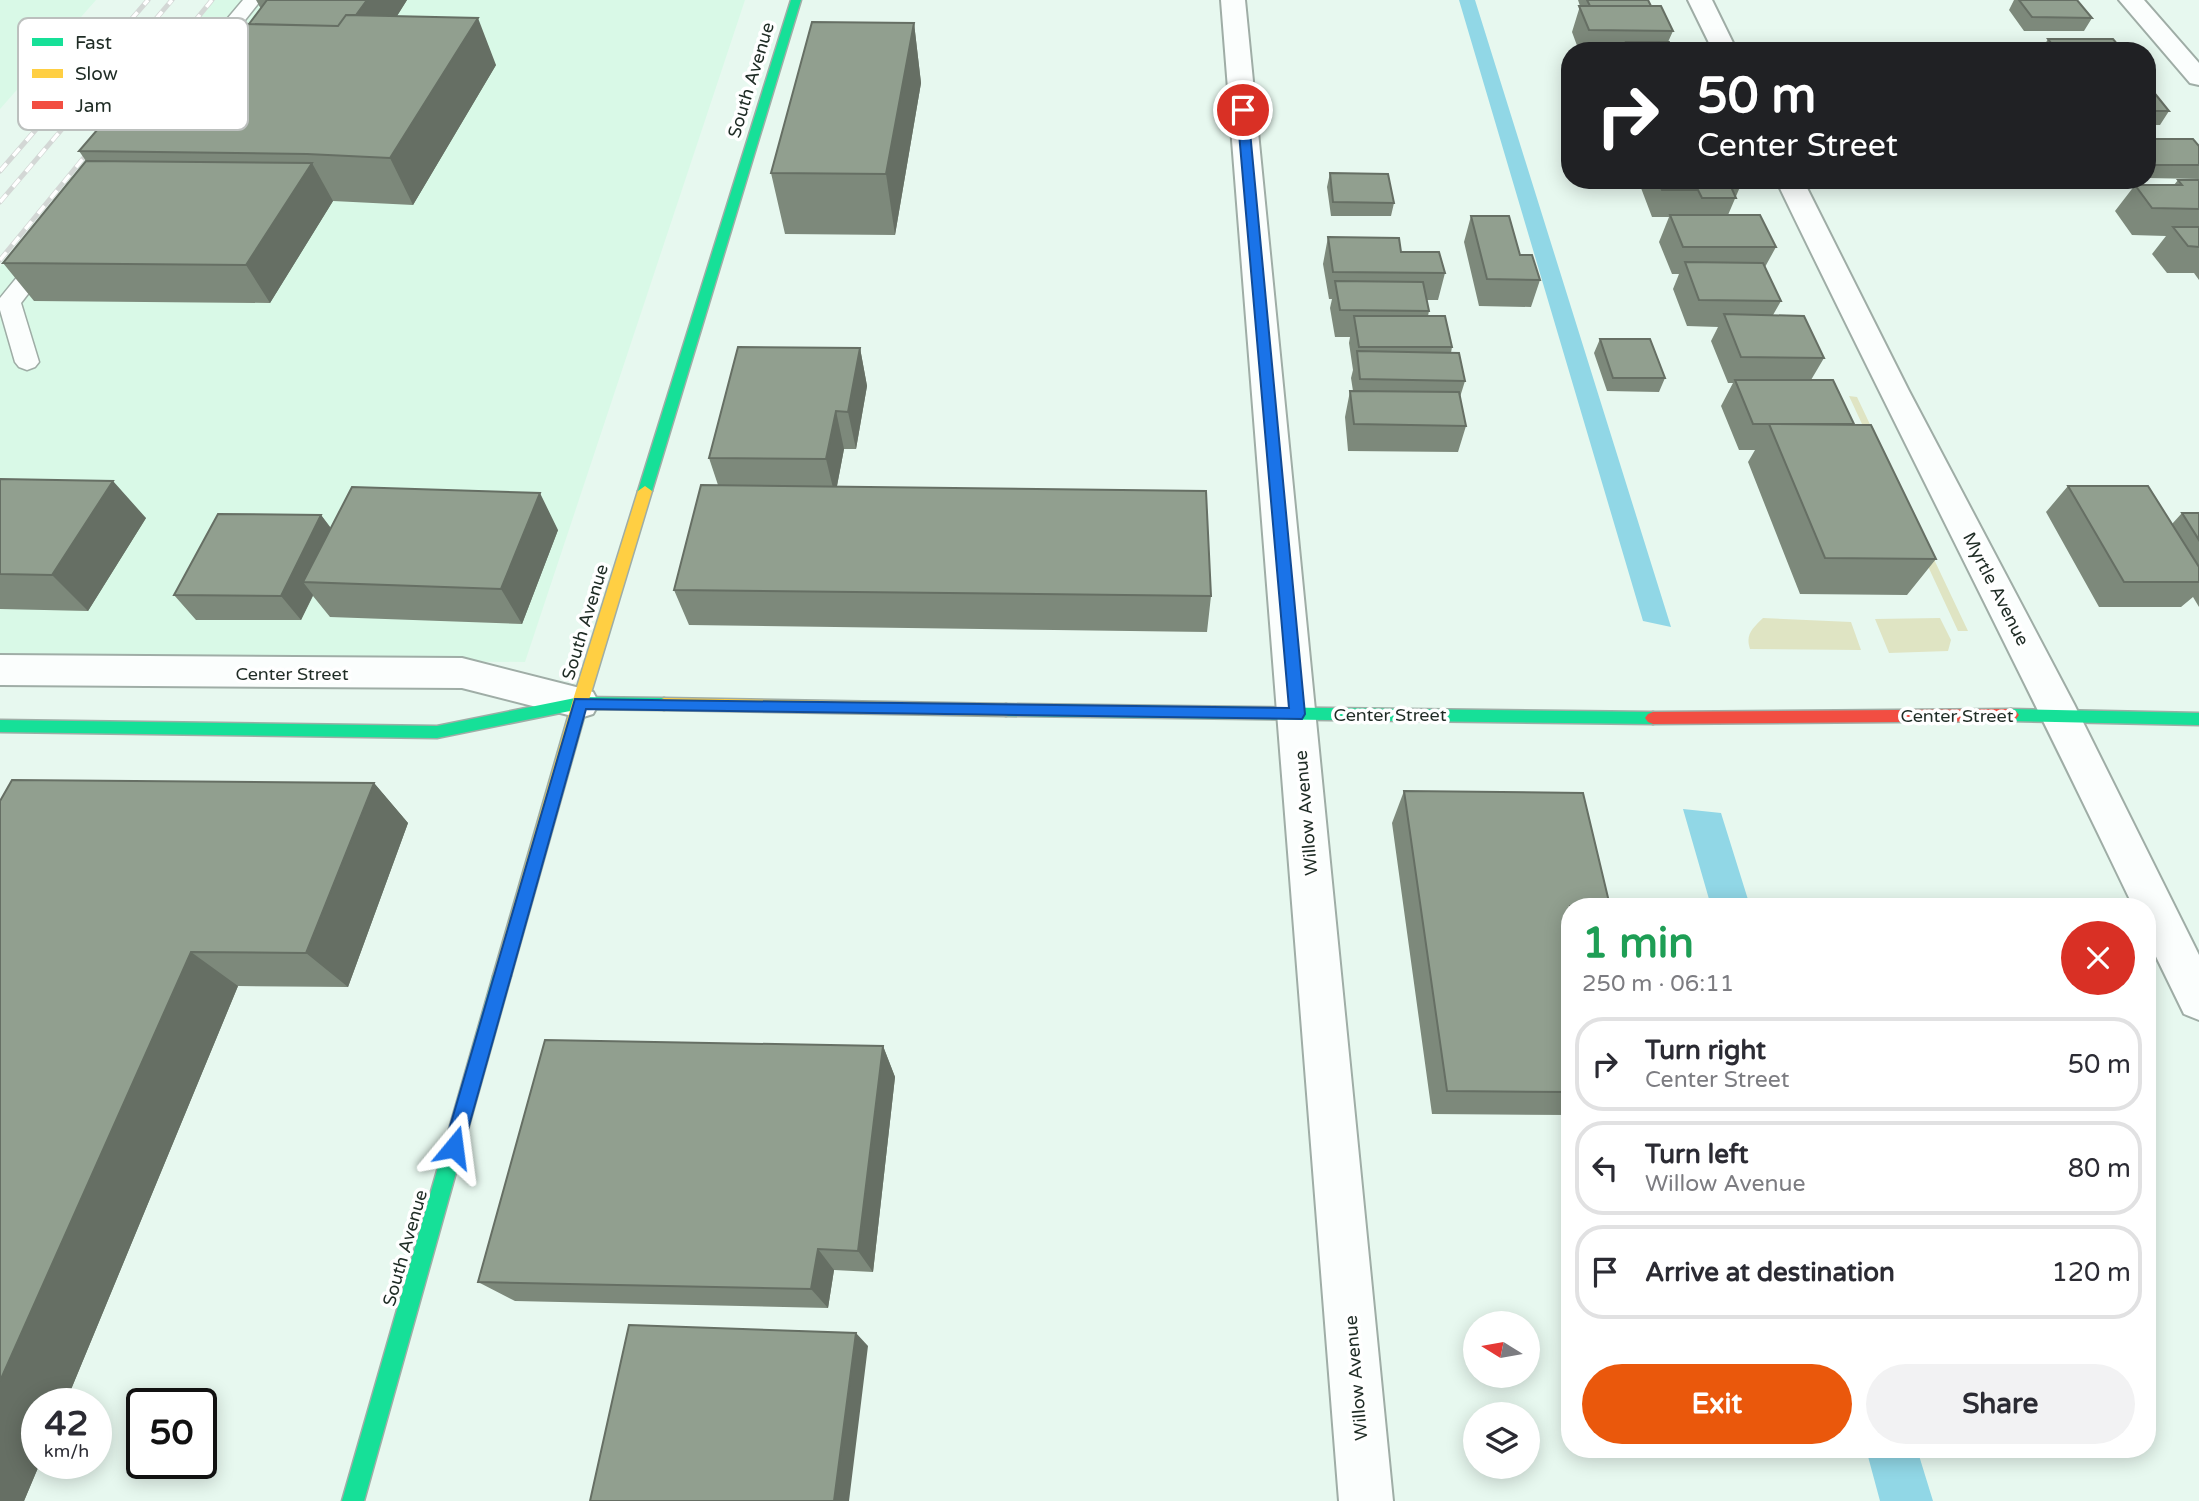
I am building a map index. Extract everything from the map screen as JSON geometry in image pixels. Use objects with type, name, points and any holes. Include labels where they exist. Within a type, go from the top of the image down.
[{"type":"street","name":"South Avenue","points":[[353,1501],[580,703],[796,0]]},
{"type":"street","name":"Willow Avenue","points":[[1233,0],[1366,1501]]},
{"type":"street","points":[[1700,0],[1721,42]]},
{"type":"street","points":[[2131,0],[2199,78]]},
{"type":"street","name":"Myrtle Avenue","points":[[1793,189],[1893,391],[2061,715],[2150,898]]},
{"type":"street","name":"Center Street","points":[[0,670],[462,673],[580,703]]},
{"type":"street","name":"Center Street","points":[[0,726],[437,732],[580,703],[1688,718],[2061,715],[2199,719]]},
{"type":"street","name":"Myrtle Avenue","points":[[2156,911],[2199,1000]]},
{"type":"lane","points":[[237,18],[252,0]]},
{"type":"lane","points":[[27,362],[9,302],[61,237]]},
{"type":"shaded area","points":[[0,0],[96,0],[80,18],[18,18],[18,89],[0,109]]},
{"type":"shaded area","points":[[213,0],[745,0],[525,662],[0,658],[0,267],[109,130],[248,130],[248,18],[199,18]]},
{"type":"shaded area","points":[[1849,396],[1857,397],[1968,631],[1958,631]]},
{"type":"shaded area","points":[[1763,618],[1851,622],[1861,650],[1750,649],[1749,635]]},
{"type":"shaded area","points":[[1940,618],[1951,640],[1948,651],[1889,653],[1875,619]]},
{"type":"water","points":[[1459,0],[1475,0],[1671,627],[1643,621]]},
{"type":"water","points":[[1683,809],[1721,813],[1748,898],[1709,898]]},
{"type":"water","points":[[1868,1458],[1920,1458],[1933,1501],[1880,1501]]},
{"type":"building","points":[[267,0],[367,0],[356,15],[346,15],[338,26],[249,24]]},
{"type":"building","points":[[1587,0],[1648,0],[1651,6],[1590,6]]},
{"type":"building","points":[[2019,0],[2077,0],[2092,18],[2032,17]]},
{"type":"building","points":[[1579,6],[1661,6],[1673,31],[1589,30]]},
{"type":"building","points":[[346,15],[478,18],[390,158],[307,154],[79,151],[97,130],[248,130],[248,24],[338,26]]},
{"type":"building","points":[[812,22],[914,23],[886,174],[771,173]]},
{"type":"building","points":[[2048,39],[2113,39],[2116,42],[2050,42]]},
{"type":"building","points":[[2156,95],[2169,111],[2156,111]]},
{"type":"building","points":[[2156,139],[2193,139],[2199,146],[2199,165],[2156,165]]},
{"type":"building","points":[[86,161],[312,163],[246,265],[3,263]]},
{"type":"building","points":[[1330,173],[1388,174],[1394,203],[1333,202]]},
{"type":"building","points":[[2178,180],[2199,180],[2199,209],[2152,208],[2138,189],[2156,189],[2156,185],[2182,185]]},
{"type":"building","points":[[1732,189],[1736,198],[1702,198],[1698,190],[1662,190]]},
{"type":"building","points":[[1670,215],[1760,215],[1776,247],[1683,247]]},
{"type":"building","points":[[1471,216],[1509,216],[1520,255],[1532,255],[1540,280],[1487,279]]},
{"type":"building","points":[[2173,227],[2199,227],[2199,247],[2188,246]]},
{"type":"building","points":[[1328,237],[1399,238],[1401,252],[1439,252],[1445,273],[1333,272]]},
{"type":"building","points":[[1685,262],[1763,263],[1781,301],[1699,300]]},
{"type":"building","points":[[1335,281],[1423,282],[1429,311],[1340,310]]},
{"type":"building","points":[[1724,314],[1804,316],[1824,358],[1741,357]]},
{"type":"building","points":[[1354,316],[1445,316],[1452,347],[1359,347]]},
{"type":"building","points":[[1600,339],[1650,339],[1665,378],[1613,378]]},
{"type":"building","points":[[738,347],[860,348],[848,412],[836,411],[826,459],[709,458]]},
{"type":"building","points":[[1357,351],[1459,353],[1465,381],[1360,379]]},
{"type":"building","points":[[1735,380],[1833,380],[1854,424],[1753,424]]},
{"type":"building","points":[[1350,391],[1459,392],[1466,426],[1354,424]]},
{"type":"building","points":[[1769,424],[1871,425],[1936,559],[1825,558]]},
{"type":"building","points":[[0,479],[113,481],[52,575],[0,574]]},
{"type":"building","points":[[701,485],[1206,491],[1211,596],[674,590]]},
{"type":"building","points":[[2068,486],[2148,486],[2199,567],[2199,582],[2124,582]]},
{"type":"building","points":[[352,487],[540,493],[501,589],[303,582]]},
{"type":"building","points":[[2182,513],[2199,513],[2199,540]]},
{"type":"building","points":[[218,514],[321,515],[281,596],[174,595]]},
{"type":"building","points":[[12,780],[374,783],[306,953],[191,952],[0,1381],[0,801]]},
{"type":"building","points":[[1404,791],[1583,793],[1608,898],[1561,898],[1561,1092],[1447,1091]]},
{"type":"building","points":[[545,1040],[883,1046],[858,1251],[818,1249],[811,1289],[478,1282]]},
{"type":"building","points":[[629,1325],[856,1333],[834,1501],[590,1501]]},
{"type":"railway","points":[[132,18],[148,0]]},
{"type":"railway","points":[[157,18],[172,0]]},
{"type":"railway","points":[[197,18],[212,0]]},
{"type":"railway","points":[[0,171],[35,130]]},
{"type":"railway","points":[[0,202],[61,130]]},
{"type":"railway","points":[[0,260],[95,144]]},
{"type":"traffic: fast","points":[[645,491],[796,0]]},
{"type":"traffic: fast","points":[[0,726],[437,732],[580,703],[664,704]]},
{"type":"traffic: fast","points":[[1006,710],[1653,718]]},
{"type":"traffic: fast","points":[[2011,715],[2199,719]]},
{"type":"traffic: fast","points":[[353,1501],[502,976]]},
{"type":"traffic: slow","points":[[502,976],[580,703],[645,491]]},
{"type":"traffic: slow","points":[[664,704],[1006,710]]},
{"type":"traffic: jam","points":[[1653,718],[2011,715]]},
{"type":"route","points":[[454,1147],[580,703],[1297,714],[1243,110]]}]
